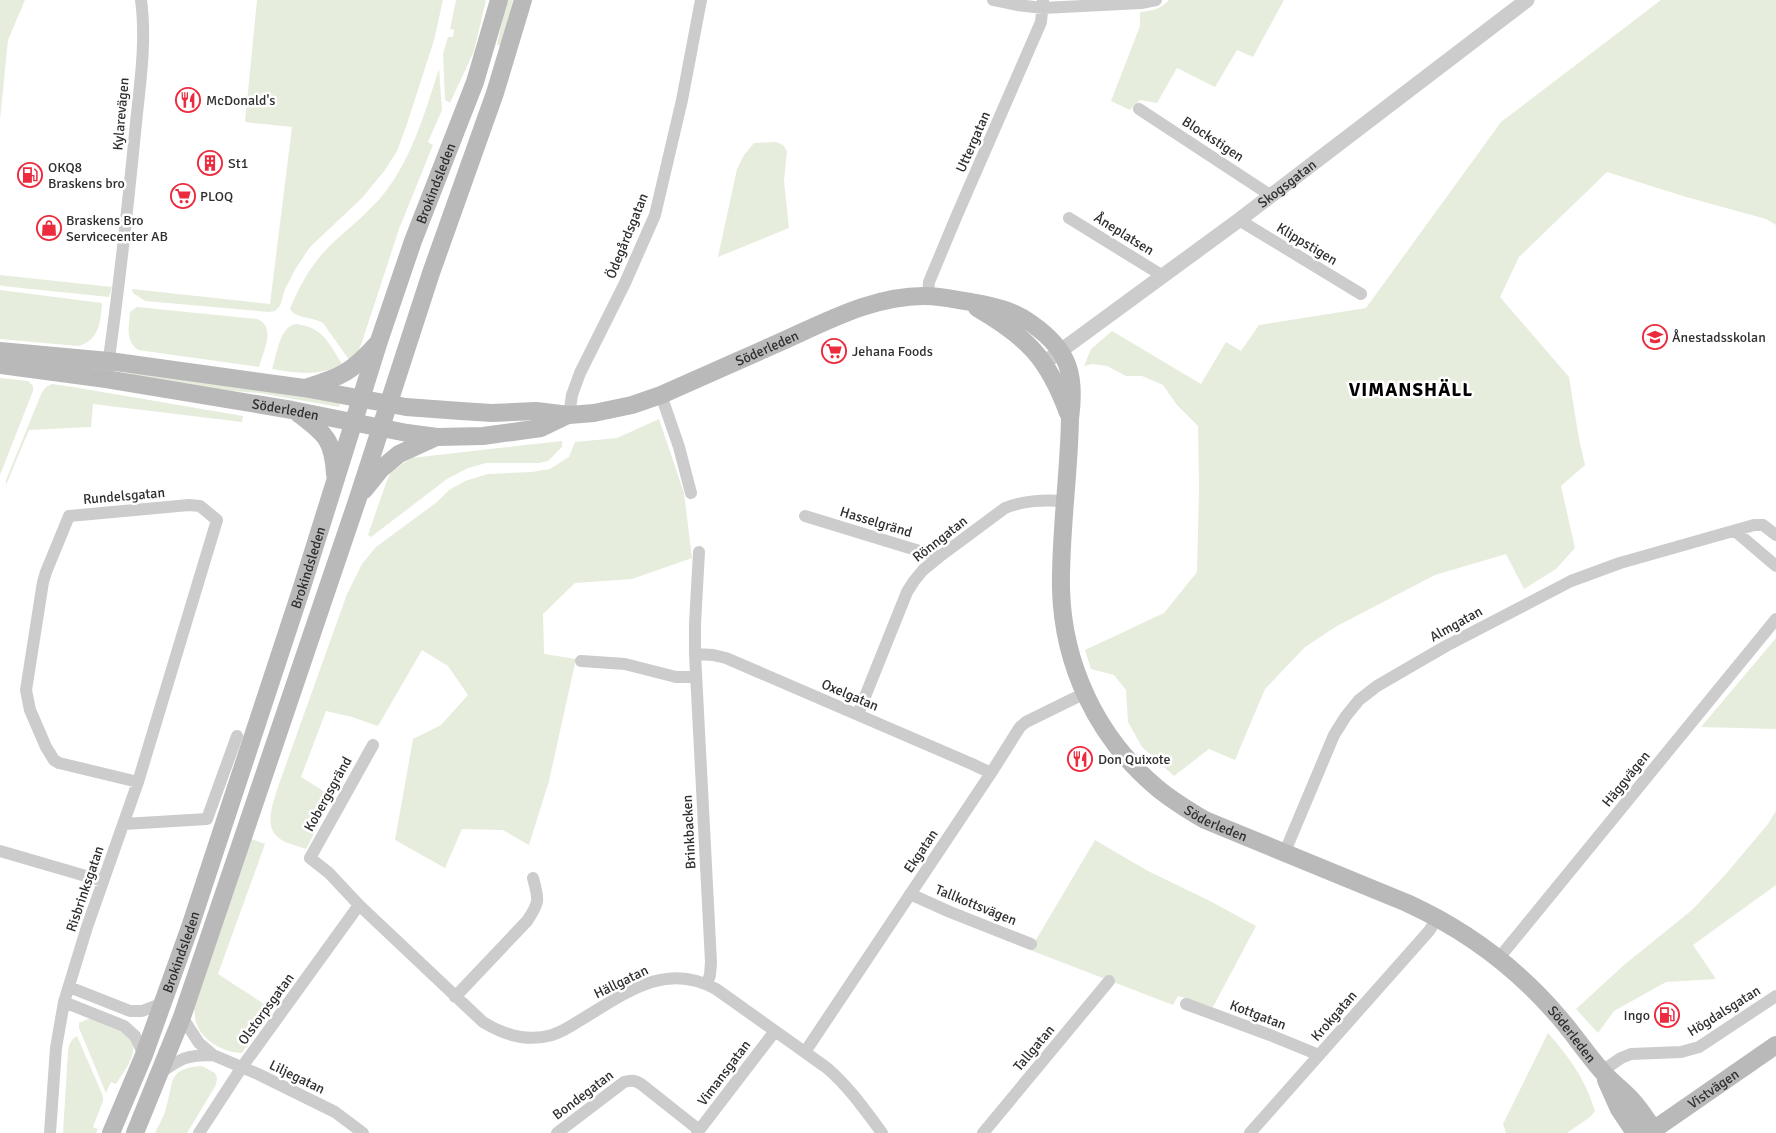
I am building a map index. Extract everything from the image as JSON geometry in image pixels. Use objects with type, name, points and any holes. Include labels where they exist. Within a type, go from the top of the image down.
[{"type":"main road","name":"Brokindsleden","points":[[111,1133],[144,1055],[193,918],[302,587],[379,341],[413,240],[475,82],[499,0]]},
{"type":"main road","name":"Brokindsleden","points":[[135,1133],[182,1017],[358,498],[431,274],[495,93],[523,0]]},
{"type":"main road","name":"Söderleden","points":[[2,358],[107,370],[304,388],[418,408],[492,413],[536,411],[569,415],[594,413],[632,405],[661,395],[868,304],[900,298],[928,296],[1002,308],[1021,316],[1041,330],[1061,351],[1072,377],[1073,396],[1070,419],[1061,589],[1066,640],[1074,670],[1085,693],[1107,733],[1121,752],[1155,786],[1184,808],[1205,820],[1407,903],[1438,917],[1478,942],[1520,976],[1558,1015],[1602,1071],[1633,1100],[1653,1132]]},
{"type":"main road","name":"Söderleden","points":[[966,301],[997,320],[1023,340],[1044,363],[1056,383],[1070,419]]},
{"type":"main road","points":[[304,388],[342,376],[365,357],[379,341]]},
{"type":"main road","name":"Söderleden","points":[[107,370],[380,428],[437,437],[483,436],[541,428],[569,415]]},
{"type":"main road","points":[[292,410],[325,435],[332,450],[335,480]]},
{"type":"main road","points":[[358,498],[381,470],[399,454],[437,437]]},
{"type":"main road","name":"Vistvägen","points":[[1653,1132],[1776,1045]]},
{"type":"main road","name":"Söderleden","points":[[1602,1071],[1619,1109],[1635,1133]]},
{"type":"street","name":"Kylarevägen","points":[[107,370],[123,258],[136,126],[144,24],[141,0]]},
{"type":"street","name":"Ödegårdsgatan","points":[[569,415],[572,394],[580,373],[625,283],[655,215],[682,100],[701,0]]},
{"type":"street","points":[[993,0],[1017,5],[1141,3],[1156,0]]},
{"type":"street","name":"Skogsgatan","points":[[1044,363],[1238,220],[1525,1]]},
{"type":"street","name":"Uttergatan","points":[[928,296],[929,282],[1042,22],[1043,4]]},
{"type":"street","name":"Blockstigen","points":[[1138,109],[1270,195]]},
{"type":"street","name":"Åneplatsen","points":[[1069,218],[1163,276]]},
{"type":"street","name":"Klippstigen","points":[[1238,220],[1361,294]]},
{"type":"street","points":[[661,395],[679,447],[691,493]]},
{"type":"street","name":"Rönngatan","points":[[858,714],[907,592],[923,570],[1005,508],[1018,503],[1033,501],[1066,502]]},
{"type":"street","name":"Rundelsgatan","points":[[124,824],[138,782],[217,520],[200,506],[189,505],[69,516],[46,572],[26,690],[30,710],[46,747],[54,760],[59,763],[138,782]]},
{"type":"street","name":"Hasselgränd","points":[[805,516],[939,557]]},
{"type":"street","name":"Almgatan","points":[[1284,854],[1334,735],[1359,700],[1377,686],[1455,642],[1571,581],[1620,564],[1758,524],[1766,526],[1776,535]]},
{"type":"street","points":[[1735,531],[1776,566]]},
{"type":"street","name":"Brinkbacken","points":[[699,552],[695,654],[711,962],[707,984]]},
{"type":"street","name":"Häggvägen","points":[[1499,958],[1776,619]]},
{"type":"street","name":"Oxelgatan","points":[[695,654],[726,658],[858,714],[991,774]]},
{"type":"street","points":[[581,661],[626,664],[676,676],[696,678]]},
{"type":"street","name":"Ekgatan","points":[[805,1052],[991,774],[1020,727],[1026,722],[1085,693]]},
{"type":"street","points":[[124,824],[207,819],[237,736]]},
{"type":"street","name":"Kobergsgränd","points":[[310,858],[373,745]]},
{"type":"street","name":"Risbrinksgatan","points":[[50,1133],[56,1048],[64,1002],[124,824]]},
{"type":"street","points":[[0,851],[104,881]]},
{"type":"street","name":"Hällgatan","points":[[310,858],[329,873],[359,905],[455,997],[482,1022],[492,1028],[512,1036],[534,1038],[553,1035],[650,982],[671,977],[693,980],[707,984],[775,1030],[842,1081],[882,1133]]},
{"type":"street","points":[[455,997],[527,921],[536,907],[538,896],[533,878]]},
{"type":"street","name":"Tallkottsvägen","points":[[910,894],[1031,944]]},
{"type":"street","name":"Olstorpsgatan","points":[[199,1133],[242,1067],[359,905]]},
{"type":"street","name":"Krokgatan","points":[[1250,1133],[1429,931],[1438,917]]},
{"type":"street","name":"Tallgatan","points":[[983,1133],[1108,981]]},
{"type":"street","points":[[68,987],[130,1010],[142,1011],[163,1003]]},
{"type":"street","name":"Högdalsgatan","points":[[1602,1071],[1621,1058],[1631,1054],[1681,1052],[1699,1047],[1776,996]]},
{"type":"street","points":[[64,1002],[124,1026],[135,1036],[144,1055]]},
{"type":"street","name":"Kottgatan","points":[[1186,1004],[1319,1055]]},
{"type":"street","name":"Liljegatan","points":[[182,1017],[199,1043],[214,1056],[242,1067],[336,1112],[363,1133]]},
{"type":"street","name":"Vimansgatan","points":[[698,1131],[775,1030]]},
{"type":"street","name":"Liljegatan","points":[[159,1074],[187,1056],[214,1056]]},
{"type":"street","name":"Bondegatan","points":[[557,1133],[624,1082],[630,1080],[642,1084],[698,1131]]},
{"type":"green space","points":[[0,0],[25,0],[8,40],[0,120]]},
{"type":"green space","points":[[257,0],[443,0],[434,40],[397,151],[385,170],[362,198],[310,247],[285,289],[280,306],[275,311],[269,312],[145,301],[133,293],[132,289],[270,304],[292,127],[245,122]]},
{"type":"green space","points":[[456,0],[486,0],[474,51],[450,103],[445,100],[443,54],[448,37],[453,37],[454,30],[450,29]]},
{"type":"green space","points":[[507,0],[513,0],[501,47],[497,44]]},
{"type":"green space","points":[[1169,0],[1284,0],[1253,57],[1237,50],[1215,87],[1177,68],[1157,103],[1140,100],[1130,110],[1111,101],[1140,26],[1140,12],[1156,9],[1163,6]]},
{"type":"green space","points":[[1661,0],[1776,0],[1776,225],[1766,219],[1686,197],[1607,172],[1519,257],[1500,297],[1569,377],[1585,465],[1561,486],[1575,548],[1556,569],[1524,589],[1506,554],[1435,575],[1337,626],[1305,647],[1265,689],[1235,760],[1209,749],[1174,776],[1142,747],[1128,722],[1126,690],[1114,675],[1091,669],[1085,650],[1164,613],[1197,572],[1198,426],[1177,405],[1163,385],[1142,376],[1126,376],[1107,366],[1093,364],[1084,366],[1091,349],[1112,331],[1201,384],[1226,342],[1241,351],[1259,325],[1366,308],[1501,122]]},
{"type":"green space","points":[[439,69],[442,110],[428,142],[433,145],[399,229],[362,342],[358,352],[350,361],[323,323],[296,315],[290,309],[296,294],[318,259],[330,245],[379,200],[404,163],[429,101]]},
{"type":"green space","points":[[776,142],[783,145],[787,151],[784,181],[789,228],[718,257],[737,169],[744,155],[754,143]]},
{"type":"green space","points":[[0,275],[112,287],[109,297],[2,286],[0,285]]},
{"type":"green space","points":[[0,290],[102,303],[98,329],[90,340],[78,346],[0,339]]},
{"type":"green space","points":[[137,307],[257,319],[263,323],[267,334],[259,367],[138,350],[129,338],[130,312]]},
{"type":"green space","points":[[296,324],[319,332],[329,343],[342,364],[325,371],[308,373],[272,369],[282,336],[290,326]]},
{"type":"green space","points":[[130,373],[340,402],[339,407],[260,393],[217,390],[130,375]]},
{"type":"green space","points":[[0,378],[28,381],[33,386],[33,391],[0,475]]},
{"type":"green space","points":[[52,384],[243,416],[242,422],[93,404],[91,427],[29,430],[6,485],[6,480],[42,392]]},
{"type":"green space","points":[[659,419],[684,493],[692,558],[632,579],[575,583],[543,614],[544,654],[576,659],[549,781],[529,845],[503,830],[462,829],[445,868],[395,840],[413,739],[441,725],[468,695],[448,666],[422,650],[378,726],[326,711],[301,777],[333,797],[306,849],[280,839],[275,834],[270,821],[272,806],[279,784],[347,594],[362,564],[376,547],[437,502],[449,490],[465,481],[488,474],[532,472],[550,469],[569,457],[575,442],[617,438]]},
{"type":"green space","points":[[562,441],[562,447],[548,461],[539,463],[486,463],[468,468],[447,479],[371,537],[368,535],[391,472],[411,458]]},
{"type":"green space","points":[[1776,638],[1776,729],[1701,727]]},
{"type":"green space","points":[[1776,811],[1776,885],[1693,945],[1716,979],[1666,982],[1614,1011],[1598,1033],[1576,1009],[1624,965],[1692,910],[1725,875],[1768,824]]},
{"type":"green space","points":[[251,839],[265,844],[218,974],[273,1010],[242,1053],[229,1051],[209,1041],[196,1023],[194,1009]]},
{"type":"green space","points":[[1095,840],[1148,871],[1256,926],[1213,1007],[1178,996],[1173,1005],[1030,950]]},
{"type":"green space","points":[[88,1019],[94,1019],[124,1032],[131,1040],[133,1046],[133,1053],[127,1066],[116,1084],[111,1082],[106,1093],[79,1028],[79,1023]]},
{"type":"green space","points":[[1548,1033],[1576,1069],[1587,1089],[1595,1111],[1590,1117],[1567,1133],[1506,1133],[1503,1124]]},
{"type":"green space","points":[[77,1036],[103,1096],[103,1101],[93,1127],[98,1129],[96,1133],[63,1133],[68,1052],[70,1043]]},
{"type":"green space","points":[[202,1066],[215,1073],[217,1078],[216,1085],[187,1133],[155,1133],[165,1111],[177,1073],[191,1067]]},
{"type":"place","name":"McDonald's","points":[[188,100]]},
{"type":"place","name":"St1","points":[[210,163]]},
{"type":"place","name":"OKQ8 Braskens bro","points":[[30,175]]},
{"type":"place","name":"PLOQ","points":[[183,196]]},
{"type":"place","name":"Braskens Bro Servicecenter AB","points":[[49,228]]},
{"type":"place","name":"Ånestadsskolan","points":[[1655,337]]},
{"type":"place","name":"Jehana Foods","points":[[834,351]]},
{"type":"place","name":"Don Quixote","points":[[1080,759]]},
{"type":"place","name":"Ingo","points":[[1667,1015]]},
{"type":"district","name":"VIMANSHÄLL","points":[[1411,390]]}]
